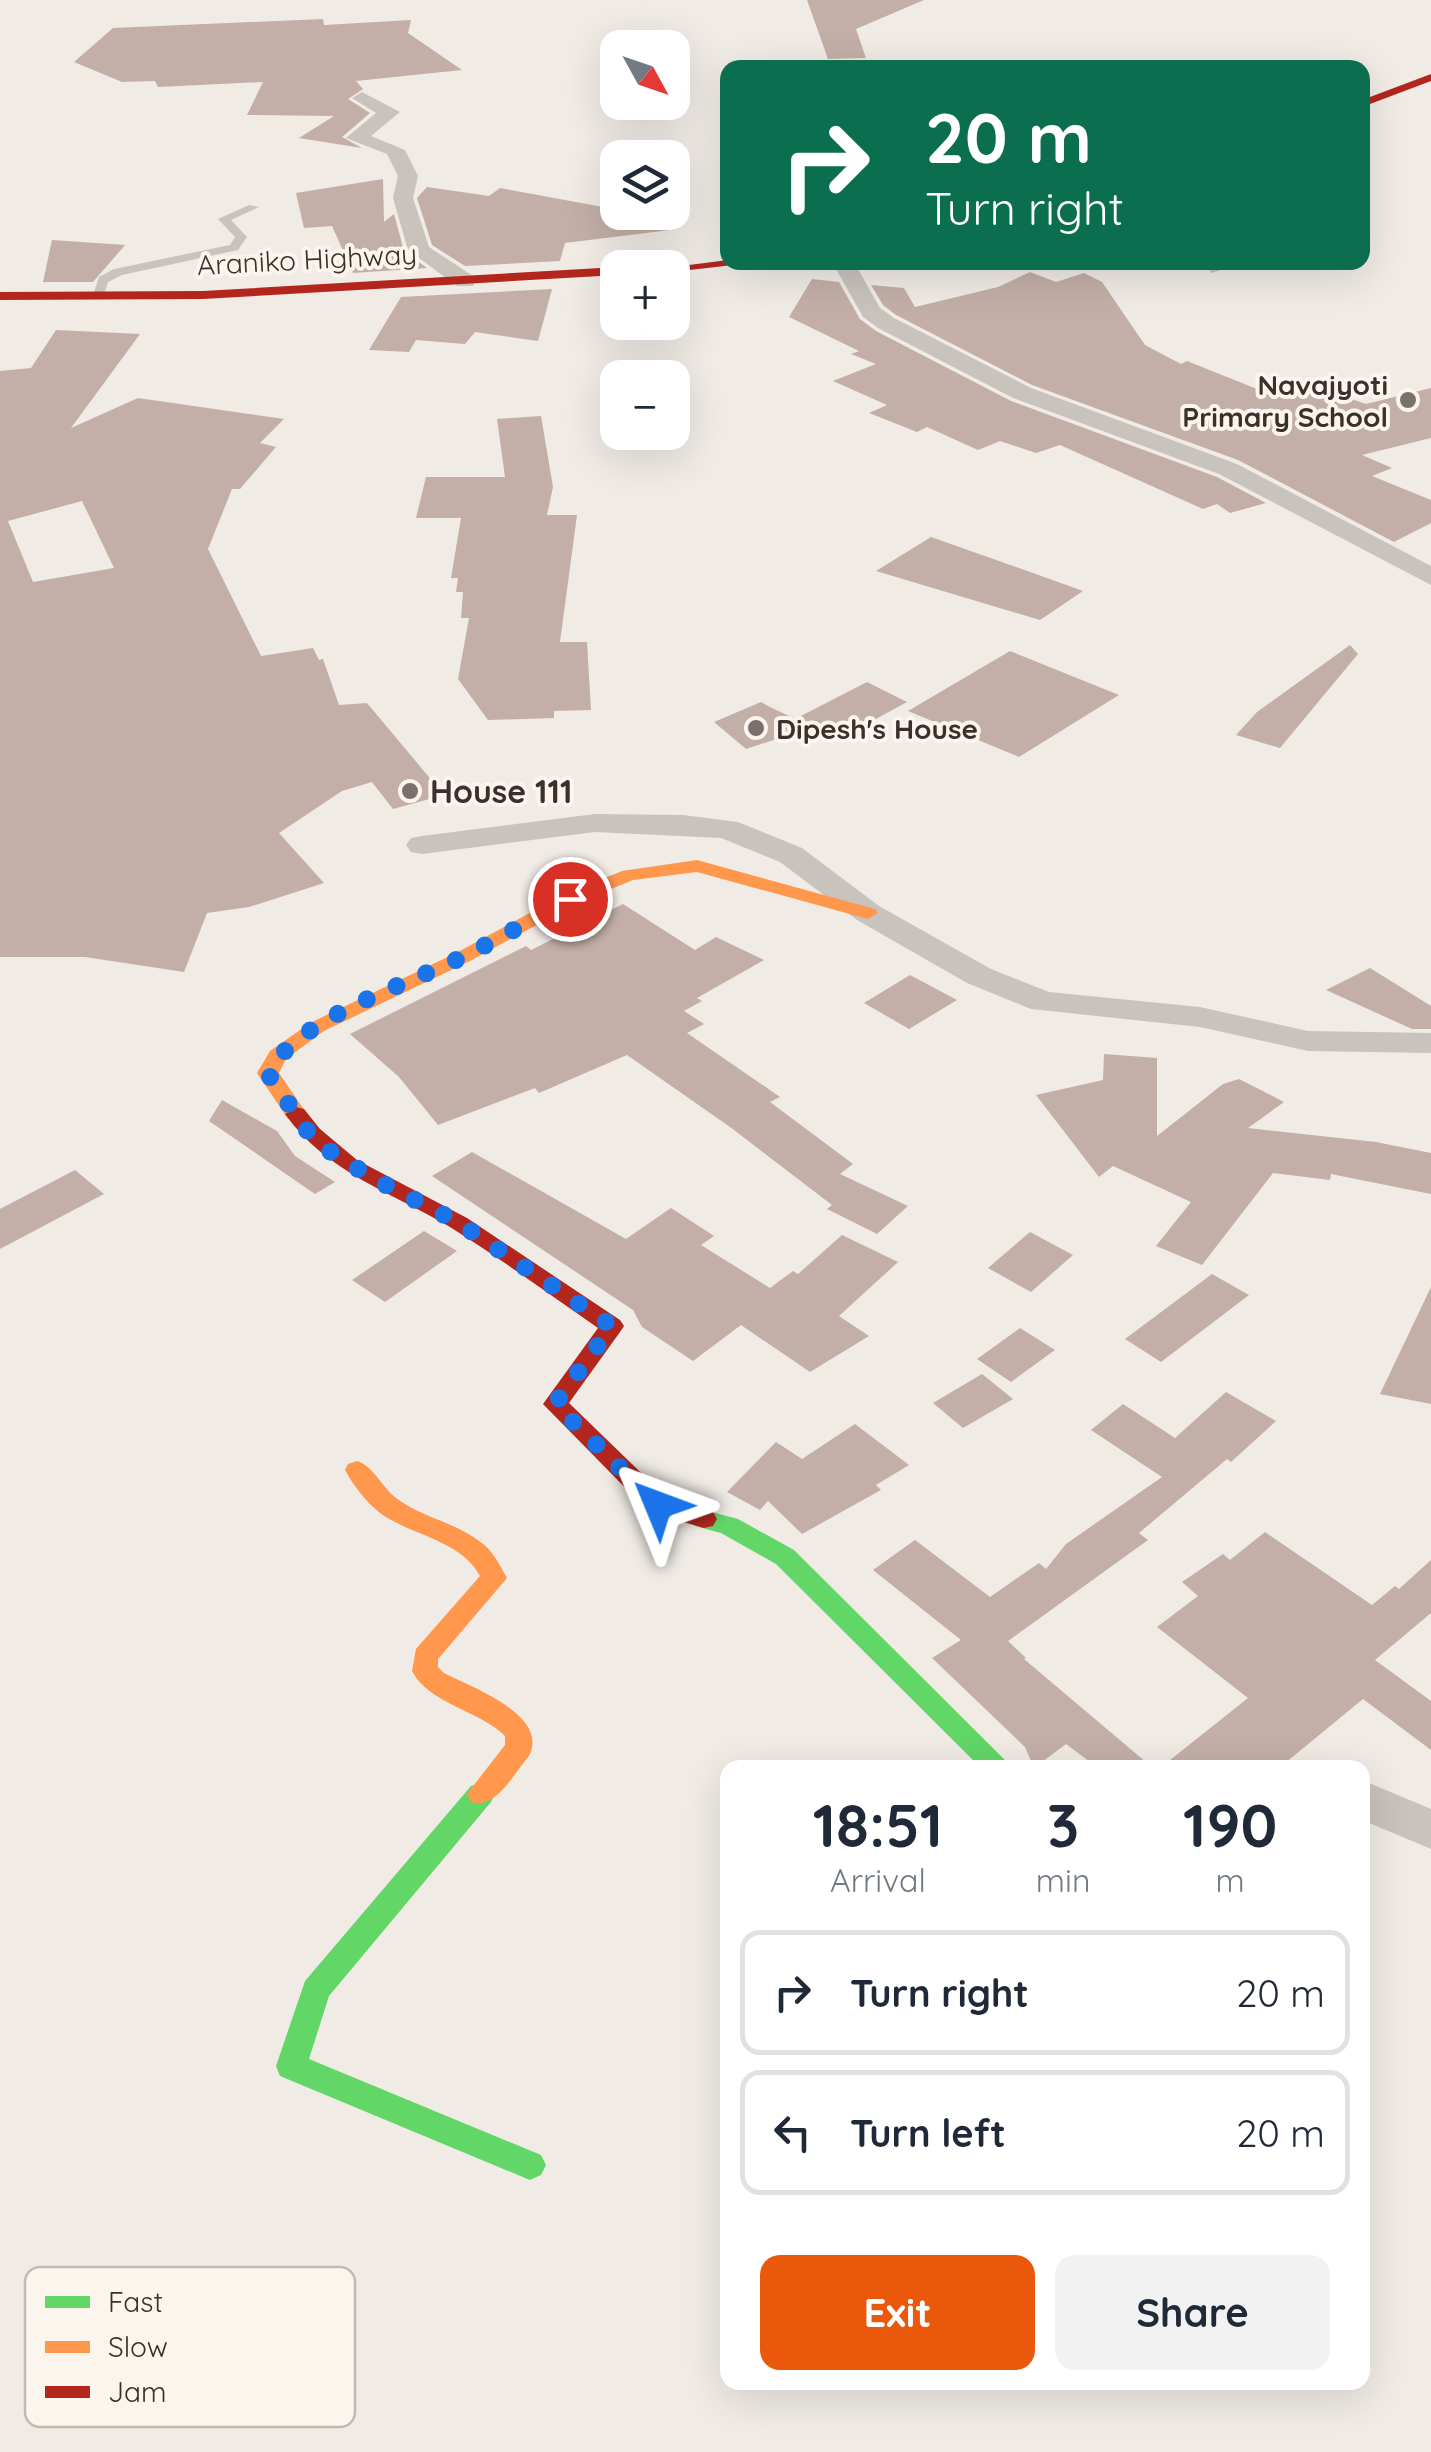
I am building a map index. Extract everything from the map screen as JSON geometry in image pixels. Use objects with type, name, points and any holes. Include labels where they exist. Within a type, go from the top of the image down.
[{"type":"main road","points":[[1370,101],[1431,77]]},
{"type":"main road","points":[[690,267],[720,264]]},
{"type":"main road","name":"Araniko Highway","points":[[0,296],[203,295],[600,272]]},
{"type":"main road","points":[[868,913],[697,866],[629,875],[570,899],[463,957],[317,1027],[277,1055],[268,1074],[315,1142],[376,1180],[456,1221],[612,1326],[555,1404],[658,1505],[729,1526],[785,1556],[991,1760]]},
{"type":"main road","points":[[356,1470],[365,1487],[396,1514],[480,1552],[493,1566],[494,1578],[425,1656],[425,1672],[436,1685],[507,1719],[518,1731],[519,1748],[316,1990],[292,2066],[530,2165]]},
{"type":"street","points":[[362,98],[390,112],[356,138],[396,150],[408,176],[403,198],[419,250],[464,281]]},
{"type":"street","points":[[847,270],[871,312],[886,323],[1022,393],[1228,469],[1431,577]]},
{"type":"street","points":[[422,844],[595,823],[727,829],[791,855],[868,913],[979,976],[1043,1002],[1200,1017],[1308,1041],[1431,1043]]},
{"type":"street","points":[[1370,1803],[1431,1830]]},
{"type":"lane","points":[[98,294],[103,280],[118,272],[234,248],[242,237],[224,219],[253,208]]},
{"type":"building","points":[[807,0],[924,0],[856,29],[866,58],[828,59]]},
{"type":"building","points":[[323,19],[324,25],[411,20],[408,33],[462,70],[356,81],[363,89],[348,99],[370,113],[342,137],[362,148],[299,138],[334,116],[247,115],[263,82],[158,87],[155,81],[122,82],[74,62],[113,28]]},
{"type":"building","points":[[383,179],[384,222],[394,214],[404,251],[427,268],[353,273],[332,226],[304,228],[296,193]]},
{"type":"building","points":[[427,187],[489,196],[500,188],[600,206],[600,230],[670,230],[565,243],[560,261],[465,266],[432,245],[417,198]]},
{"type":"building","points":[[52,240],[125,245],[93,282],[43,282]]},
{"type":"building","points":[[1030,272],[1056,282],[1084,273],[1102,282],[1145,345],[1181,364],[1187,361],[1277,397],[1305,383],[1366,404],[1431,388],[1431,438],[1362,455],[1392,468],[1372,476],[1431,500],[1431,523],[1394,542],[1238,460],[1032,385],[896,315],[883,305],[871,285],[904,288],[915,307],[998,287]]},
{"type":"building","points":[[812,279],[839,282],[860,319],[876,331],[1011,401],[1217,477],[1266,503],[1230,513],[1217,504],[1203,509],[1060,445],[1036,453],[1000,441],[978,450],[927,427],[917,432],[869,413],[887,405],[833,381],[876,364],[851,354],[859,351],[789,317]]},
{"type":"building","points":[[552,289],[538,341],[475,332],[465,344],[416,340],[409,352],[369,350],[401,297]]},
{"type":"building","points":[[56,330],[140,334],[71,428],[138,398],[284,419],[260,443],[276,447],[240,489],[232,489],[208,549],[261,656],[313,648],[319,660],[323,659],[339,705],[367,703],[444,795],[393,809],[372,782],[342,791],[279,833],[324,883],[249,907],[207,913],[184,972],[85,957],[0,957],[0,371],[31,368]],"holes":[[[82,501],[114,568],[33,582],[8,521]]]},
{"type":"building","points":[[541,416],[553,487],[547,515],[577,515],[560,642],[587,642],[591,710],[554,711],[554,718],[488,720],[458,679],[469,618],[461,618],[463,592],[456,592],[458,578],[451,578],[461,518],[416,518],[426,477],[505,477],[497,419]]},
{"type":"building","points":[[931,537],[1083,591],[1040,620],[876,571]]},
{"type":"building","points":[[1350,645],[1358,654],[1280,748],[1236,735],[1257,712]]},
{"type":"building","points":[[1010,651],[1119,695],[1019,757],[908,711]]},
{"type":"building","points":[[867,682],[907,702],[839,739],[797,718]]},
{"type":"building","name":"Dipesh's House","points":[[761,702],[813,727],[746,749],[714,722]]},
{"type":"building","points":[[623,904],[695,950],[716,937],[764,960],[697,998],[702,1001],[684,1011],[704,1024],[687,1033],[780,1097],[770,1102],[853,1164],[840,1174],[908,1206],[877,1234],[827,1209],[832,1205],[627,1055],[539,1093],[535,1088],[438,1125],[399,1077],[350,1034],[526,946],[531,950]]},
{"type":"building","points":[[1370,968],[1431,1006],[1431,1029],[1412,1029],[1326,990]]},
{"type":"building","points":[[910,975],[957,1000],[909,1029],[864,1003]]},
{"type":"building","points":[[1104,1054],[1157,1058],[1157,1136],[1223,1084],[1239,1079],[1284,1102],[1248,1128],[1376,1142],[1431,1153],[1431,1194],[1331,1174],[1330,1180],[1273,1173],[1202,1265],[1156,1246],[1191,1202],[1113,1166],[1099,1177],[1036,1095],[1103,1080]]},
{"type":"building","points":[[222,1100],[277,1131],[295,1156],[335,1182],[315,1194],[209,1121]]},
{"type":"building","points":[[472,1152],[626,1239],[671,1208],[714,1236],[701,1245],[770,1288],[793,1271],[798,1274],[842,1235],[898,1262],[839,1316],[869,1336],[810,1372],[741,1325],[693,1361],[642,1327],[633,1310],[432,1176]]},
{"type":"building","points":[[75,1170],[104,1194],[0,1249],[0,1209]]},
{"type":"building","points":[[424,1231],[457,1251],[385,1302],[352,1280]]},
{"type":"building","points":[[1030,1232],[1073,1255],[1031,1292],[988,1268]]},
{"type":"building","points":[[1212,1274],[1249,1295],[1161,1362],[1125,1339]]},
{"type":"building","points":[[1431,1287],[1431,1404],[1380,1394]]},
{"type":"building","points":[[1020,1328],[1055,1350],[1011,1382],[977,1359]]},
{"type":"building","points":[[982,1374],[1013,1399],[963,1428],[933,1403]]},
{"type":"building","points":[[1226,1392],[1276,1421],[1231,1462],[1227,1459],[1139,1533],[1148,1540],[1008,1641],[1144,1760],[1087,1760],[1066,1744],[1045,1760],[1031,1760],[1025,1747],[932,1658],[961,1640],[873,1570],[915,1540],[990,1597],[1039,1563],[1046,1569],[1066,1544],[1162,1477],[1091,1430],[1123,1404],[1175,1438]]},
{"type":"building","points":[[855,1424],[909,1465],[876,1485],[881,1490],[802,1534],[768,1501],[760,1510],[727,1492],[776,1442],[802,1459]]},
{"type":"building","points":[[1265,1532],[1372,1605],[1395,1586],[1399,1589],[1431,1560],[1431,1613],[1375,1660],[1431,1701],[1431,1750],[1363,1699],[1289,1760],[1170,1760],[1248,1698],[1157,1627],[1198,1596],[1182,1582],[1223,1554],[1230,1560]]},
{"type":"traffic: fast","points":[[704,1519],[729,1526],[785,1557],[991,1760]]},
{"type":"traffic: fast","points":[[481,1794],[316,1990],[291,2066],[530,2165]]},
{"type":"traffic: slow","points":[[296,1114],[268,1073],[277,1055],[317,1027],[463,957],[570,899],[629,875],[697,866],[868,913]]},
{"type":"traffic: slow","points":[[357,1470],[372,1492],[391,1507],[470,1547],[484,1560],[494,1578],[425,1656],[425,1671],[434,1680],[502,1716],[518,1732],[519,1748],[481,1794]]},
{"type":"traffic: jam","points":[[1370,101],[1431,77]]},
{"type":"traffic: jam","points":[[690,267],[720,264]]},
{"type":"traffic: jam","points":[[0,296],[203,295],[600,272]]},
{"type":"traffic: jam","points":[[296,1114],[312,1134],[350,1164],[459,1223],[612,1326],[555,1404],[658,1505],[704,1519]]},
{"type":"place","name":"Navajyoti Primary School","points":[[1408,400]]},
{"type":"place","name":"Dipesh's House","points":[[756,728]]},
{"type":"place","name":"House 111","points":[[410,791]]},
{"type":"route","points":[[570,899],[463,957],[317,1027],[277,1055],[268,1074],[315,1142],[376,1180],[456,1221],[612,1326],[555,1404],[658,1505]]}]
